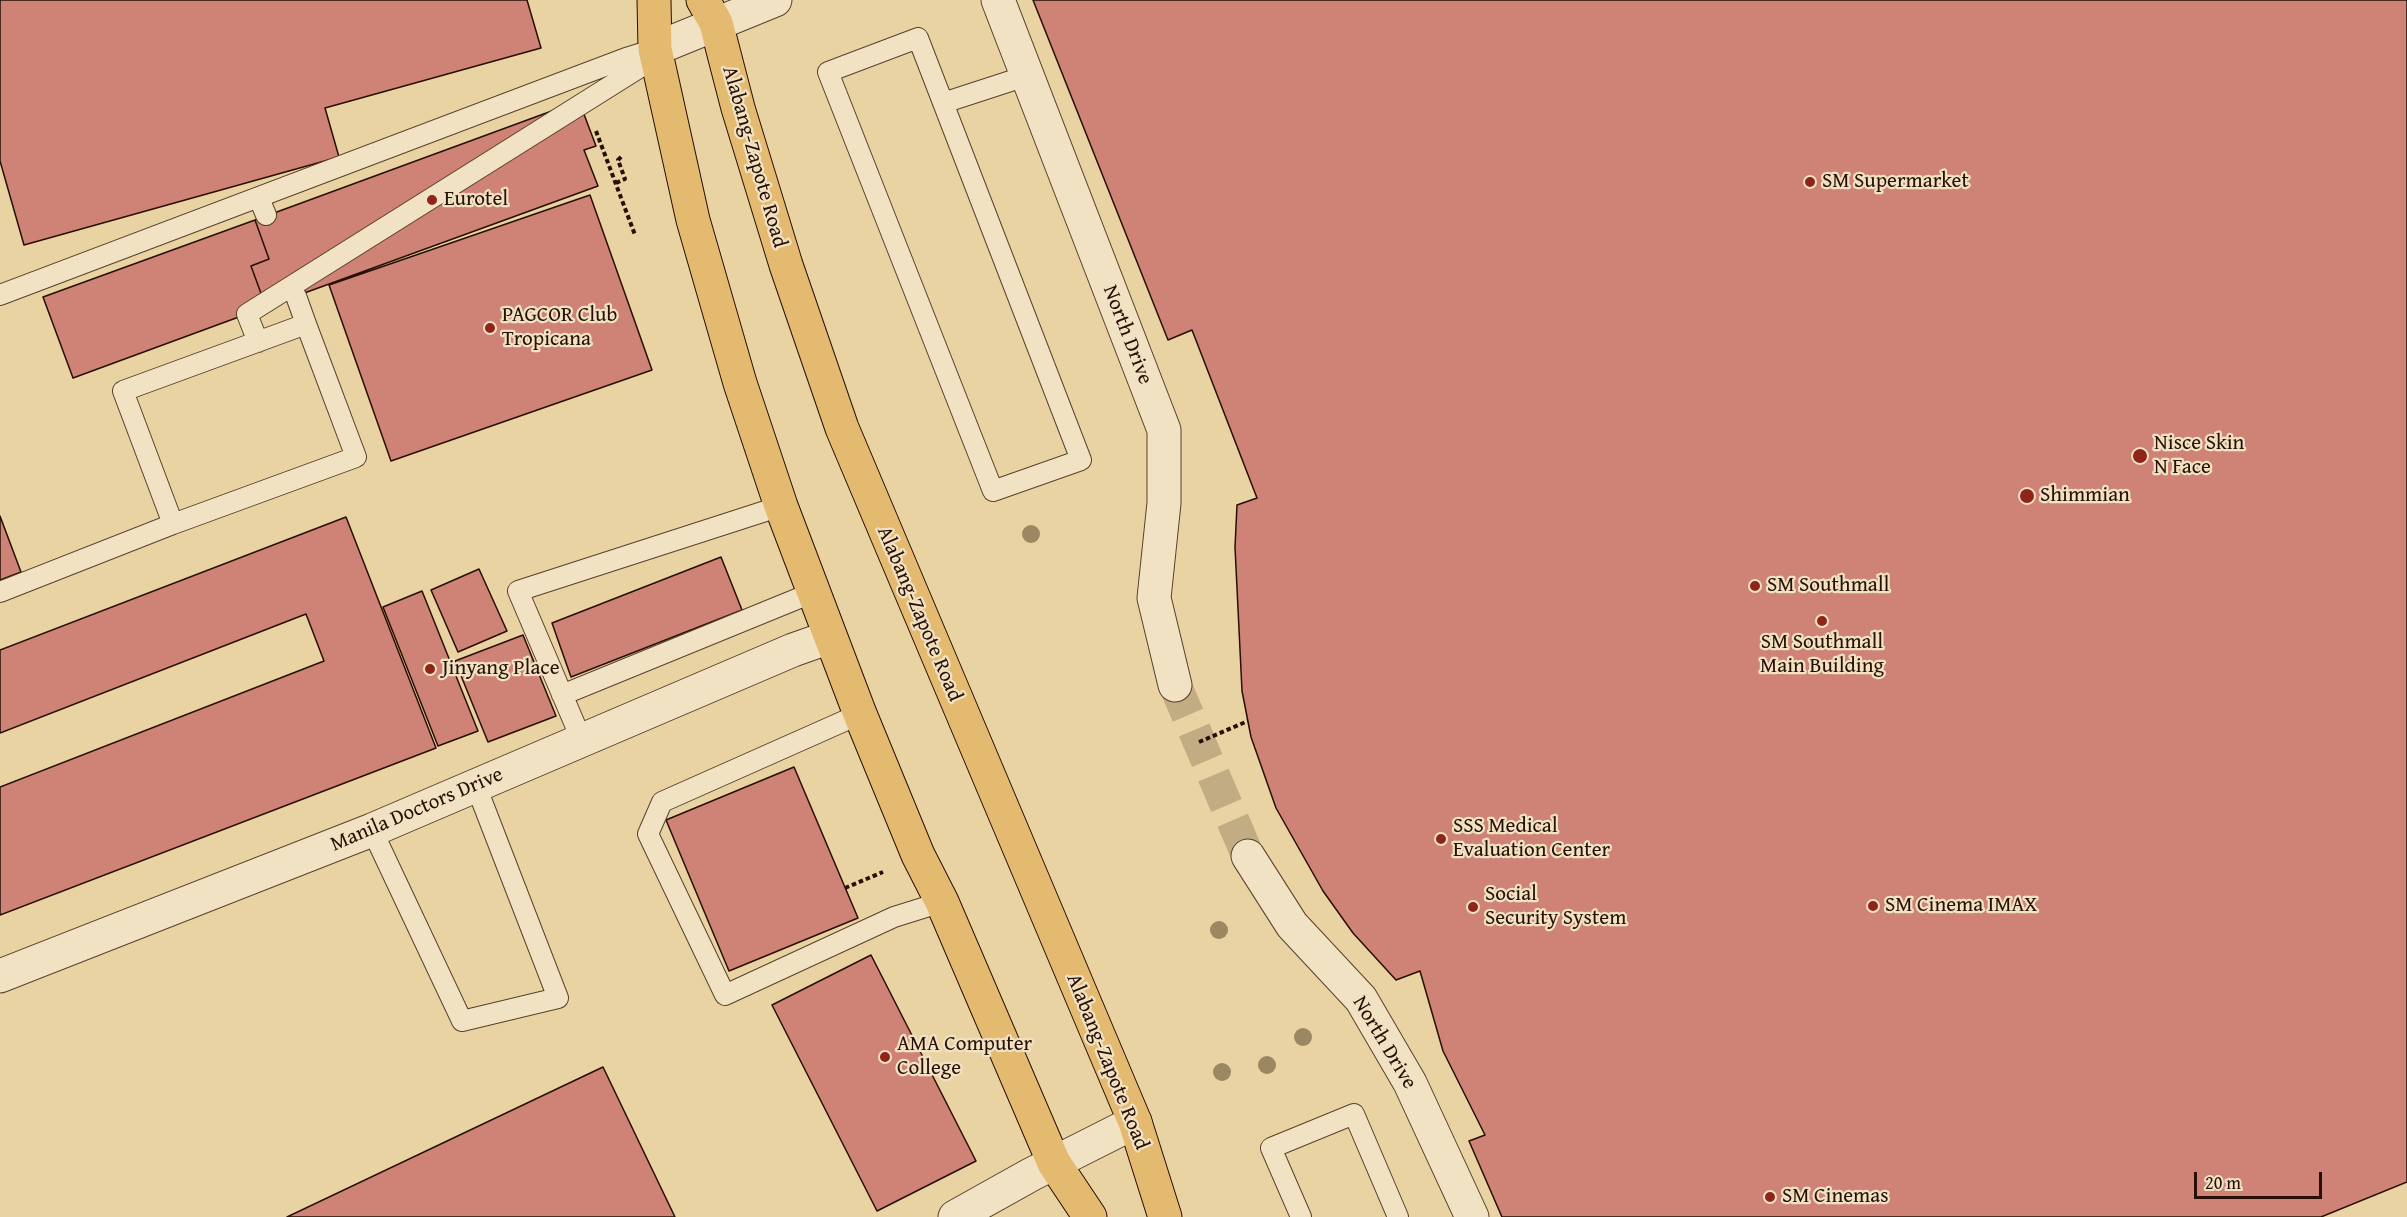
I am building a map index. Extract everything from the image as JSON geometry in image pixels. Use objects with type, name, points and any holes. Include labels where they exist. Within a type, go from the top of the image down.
[{"type":"highway","points":[[654,0],[655,49],[693,220],[740,383],[781,506],[860,714],[918,855],[942,902],[1054,1163],[1090,1217]]},
{"type":"highway","name":"Alabang-Zapote Road","points":[[709,11],[786,265],[842,428],[1135,1122],[1165,1217]]},
{"type":"street","points":[[655,49],[709,11],[775,0]]},
{"type":"street","name":"North Drive","points":[[998,0],[1164,430],[1164,503],[1154,598],[1175,685]]},
{"type":"street","name":"Manila Doctors Drive","points":[[0,976],[372,830],[793,650],[830,637]]},
{"type":"street","name":"North Drive","points":[[1248,856],[1292,925],[1361,999],[1410,1083],[1472,1217]]},
{"type":"street","points":[[956,1217],[1135,1122]]},
{"type":"lane","points":[[258,342],[247,314],[747,0]]},
{"type":"lane","points":[[918,38],[943,103],[1081,460],[993,491],[828,72],[918,38]]},
{"type":"lane","points":[[0,295],[214,225],[626,58],[655,49]]},
{"type":"lane","points":[[943,103],[1026,76]]},
{"type":"lane","points":[[0,592],[173,524],[356,457],[296,296]]},
{"type":"lane","points":[[173,524],[123,391],[306,324]]},
{"type":"lane","points":[[582,741],[518,591],[781,506]]},
{"type":"lane","points":[[562,695],[814,592]]},
{"type":"lane","points":[[860,714],[662,802],[648,834],[725,995],[894,917],[942,902]]},
{"type":"lane","points":[[372,830],[462,1021],[558,998],[476,786]]},
{"type":"lane","points":[[1301,1217],[1271,1148],[1354,1114],[1398,1217]]},
{"type":"path","points":[[594,125],[634,235]]},
{"type":"path","points":[[616,183],[626,179],[618,160],[623,155]]},
{"type":"path","points":[[1199,742],[1248,721]]},
{"type":"building","points":[[0,0],[527,0],[541,48],[325,108],[339,157],[24,245],[0,161]]},
{"type":"building","name":"SM Southmall Main Building","points":[[1033,0],[2407,0],[2407,1182],[2321,1217],[1502,1217],[1469,1141],[1485,1135],[1443,1051],[1420,971],[1396,980],[1353,933],[1323,891],[1276,808],[1251,737],[1242,691],[1235,547],[1237,505],[1257,498],[1192,330],[1168,340]]},
{"type":"building","name":"Eurotel","points":[[579,101],[596,146],[584,150],[598,186],[266,307],[251,266],[269,259],[255,220]]},
{"type":"building","name":"PAGCOR Club Tropicana","points":[[590,195],[652,370],[391,461],[329,285]]},
{"type":"building","points":[[255,220],[269,259],[251,266],[266,307],[73,378],[43,297]]},
{"type":"building","points":[[0,516],[21,572],[0,580]]},
{"type":"building","points":[[346,517],[436,748],[0,915],[0,787],[324,661],[306,614],[0,733],[0,650]]},
{"type":"building","points":[[721,557],[742,610],[571,677],[552,623]]},
{"type":"building","points":[[479,569],[507,631],[458,652],[431,590]]},
{"type":"building","name":"Jinyang Place","points":[[422,591],[478,731],[438,746],[383,607]]},
{"type":"building","points":[[523,635],[556,716],[488,742],[455,661]]},
{"type":"building","points":[[794,767],[858,918],[729,971],[666,820]]},
{"type":"building","points":[[871,955],[976,1161],[877,1211],[772,1005]]},
{"type":"building","points":[[603,1067],[675,1217],[287,1217]]},
{"type":"tunnel","points":[[1175,685],[1248,856]]},
{"type":"place","name":"SM Supermarket","points":[[1810,182]]},
{"type":"place","name":"Eurotel","points":[[432,200]]},
{"type":"place","name":"PAGCOR Club Tropicana","points":[[490,328]]},
{"type":"place","name":"Nisce Skin N Face","points":[[2140,456]]},
{"type":"place","name":"Shimmian","points":[[2027,496]]},
{"type":"place","name":"SM Southmall","points":[[1755,586]]},
{"type":"place","name":"SM Southmall Main Building","points":[[1822,621]]},
{"type":"place","name":"Jinyang Place","points":[[430,669]]},
{"type":"place","name":"SSS Medical Evaluation Center","points":[[1441,839]]},
{"type":"place","name":"SM Cinema IMAX","points":[[1873,906]]},
{"type":"place","name":"Social Security System","points":[[1473,907]]},
{"type":"place","name":"AMA Computer College","points":[[885,1057]]},
{"type":"place","name":"SM Cinemas","points":[[1770,1197]]}]
